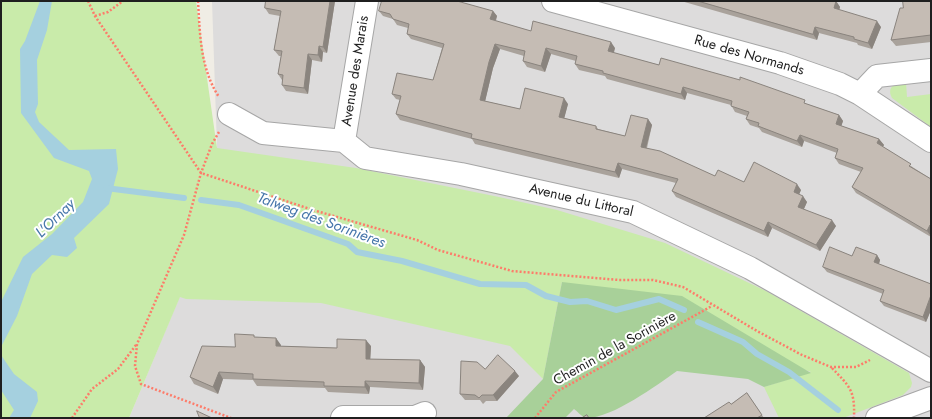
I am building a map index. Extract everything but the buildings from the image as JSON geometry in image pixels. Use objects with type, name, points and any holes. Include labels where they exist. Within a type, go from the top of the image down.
[{"type":"street","name":"Avenue des Marais","points":[[344,141],[367,1]]},
{"type":"street","name":"Rue des Normands","points":[[553,1],[780,63],[840,84],[860,94],[931,141]]},
{"type":"street","points":[[860,94],[877,76],[931,70]]},
{"type":"street","points":[[229,114],[263,133],[344,141]]},
{"type":"street","name":"Avenue du Littoral","points":[[344,141],[365,158],[461,174],[633,212],[750,268],[931,371]]},
{"type":"street","points":[[877,418],[931,398]]},
{"type":"street","points":[[342,418],[343,416],[415,417],[426,413]]},
{"type":"path","points":[[88,1],[94,16],[201,173],[313,210],[417,240],[438,250],[512,271],[619,280],[653,280],[683,287],[712,306],[802,355],[831,367],[856,367],[874,358],[888,347]]},
{"type":"path","points":[[94,16],[108,12],[123,1]]},
{"type":"path","points":[[72,418],[92,389],[118,369],[137,344],[184,235],[201,173],[212,144],[229,114],[213,88],[201,52],[198,1]]},
{"type":"path","name":"Chemin de la Sorinière","points":[[536,418],[556,392],[712,306]]},
{"type":"path","points":[[137,344],[135,366],[141,384],[231,418]]},
{"type":"path","points":[[831,367],[851,388],[854,418]]},
{"type":"shaded area","points":[[212,1],[931,1],[931,418],[129,418],[190,272],[217,147]]},
{"type":"green space","points":[[1,1],[196,1],[217,148],[356,168],[499,197],[557,210],[665,243],[766,291],[909,373],[912,383],[911,387],[903,395],[843,418],[779,418],[764,387],[811,372],[562,282],[543,379],[510,346],[321,303],[186,299],[180,297],[129,418],[1,418]]},
{"type":"green space","points":[[906,82],[907,97],[931,94],[931,127],[892,98],[890,94],[891,88],[896,84]]},
{"type":"green space","points":[[562,282],[682,296],[811,373],[764,387],[748,379],[677,371],[621,407],[596,417],[586,418],[574,409],[565,418],[506,418],[543,379]]},
{"type":"water","points":[[40,1],[52,1],[47,30],[37,60],[38,104],[35,112],[39,122],[69,150],[116,149],[118,169],[109,204],[74,238],[77,248],[67,257],[52,255],[32,274],[17,316],[1,347],[1,302],[23,257],[52,234],[83,202],[92,179],[89,171],[54,158],[21,113],[20,49],[25,41]]},
{"type":"water","points":[[1,355],[14,374],[37,392],[38,401],[30,418],[9,418],[14,410],[1,390]]},
{"type":"waterway","name":"Talweg des Sorinières","points":[[106,188],[184,198]]},
{"type":"waterway","name":"Talweg des Sorinières","points":[[201,200],[239,205],[348,244],[357,252],[402,261],[480,284],[526,285],[546,296],[570,302],[587,301],[616,310],[659,299],[684,310]]},
{"type":"waterway","points":[[698,322],[743,342],[757,354],[789,372],[838,410]]},
{"type":"water label","name":"L'Ornay","points":[[56,219]]}]
